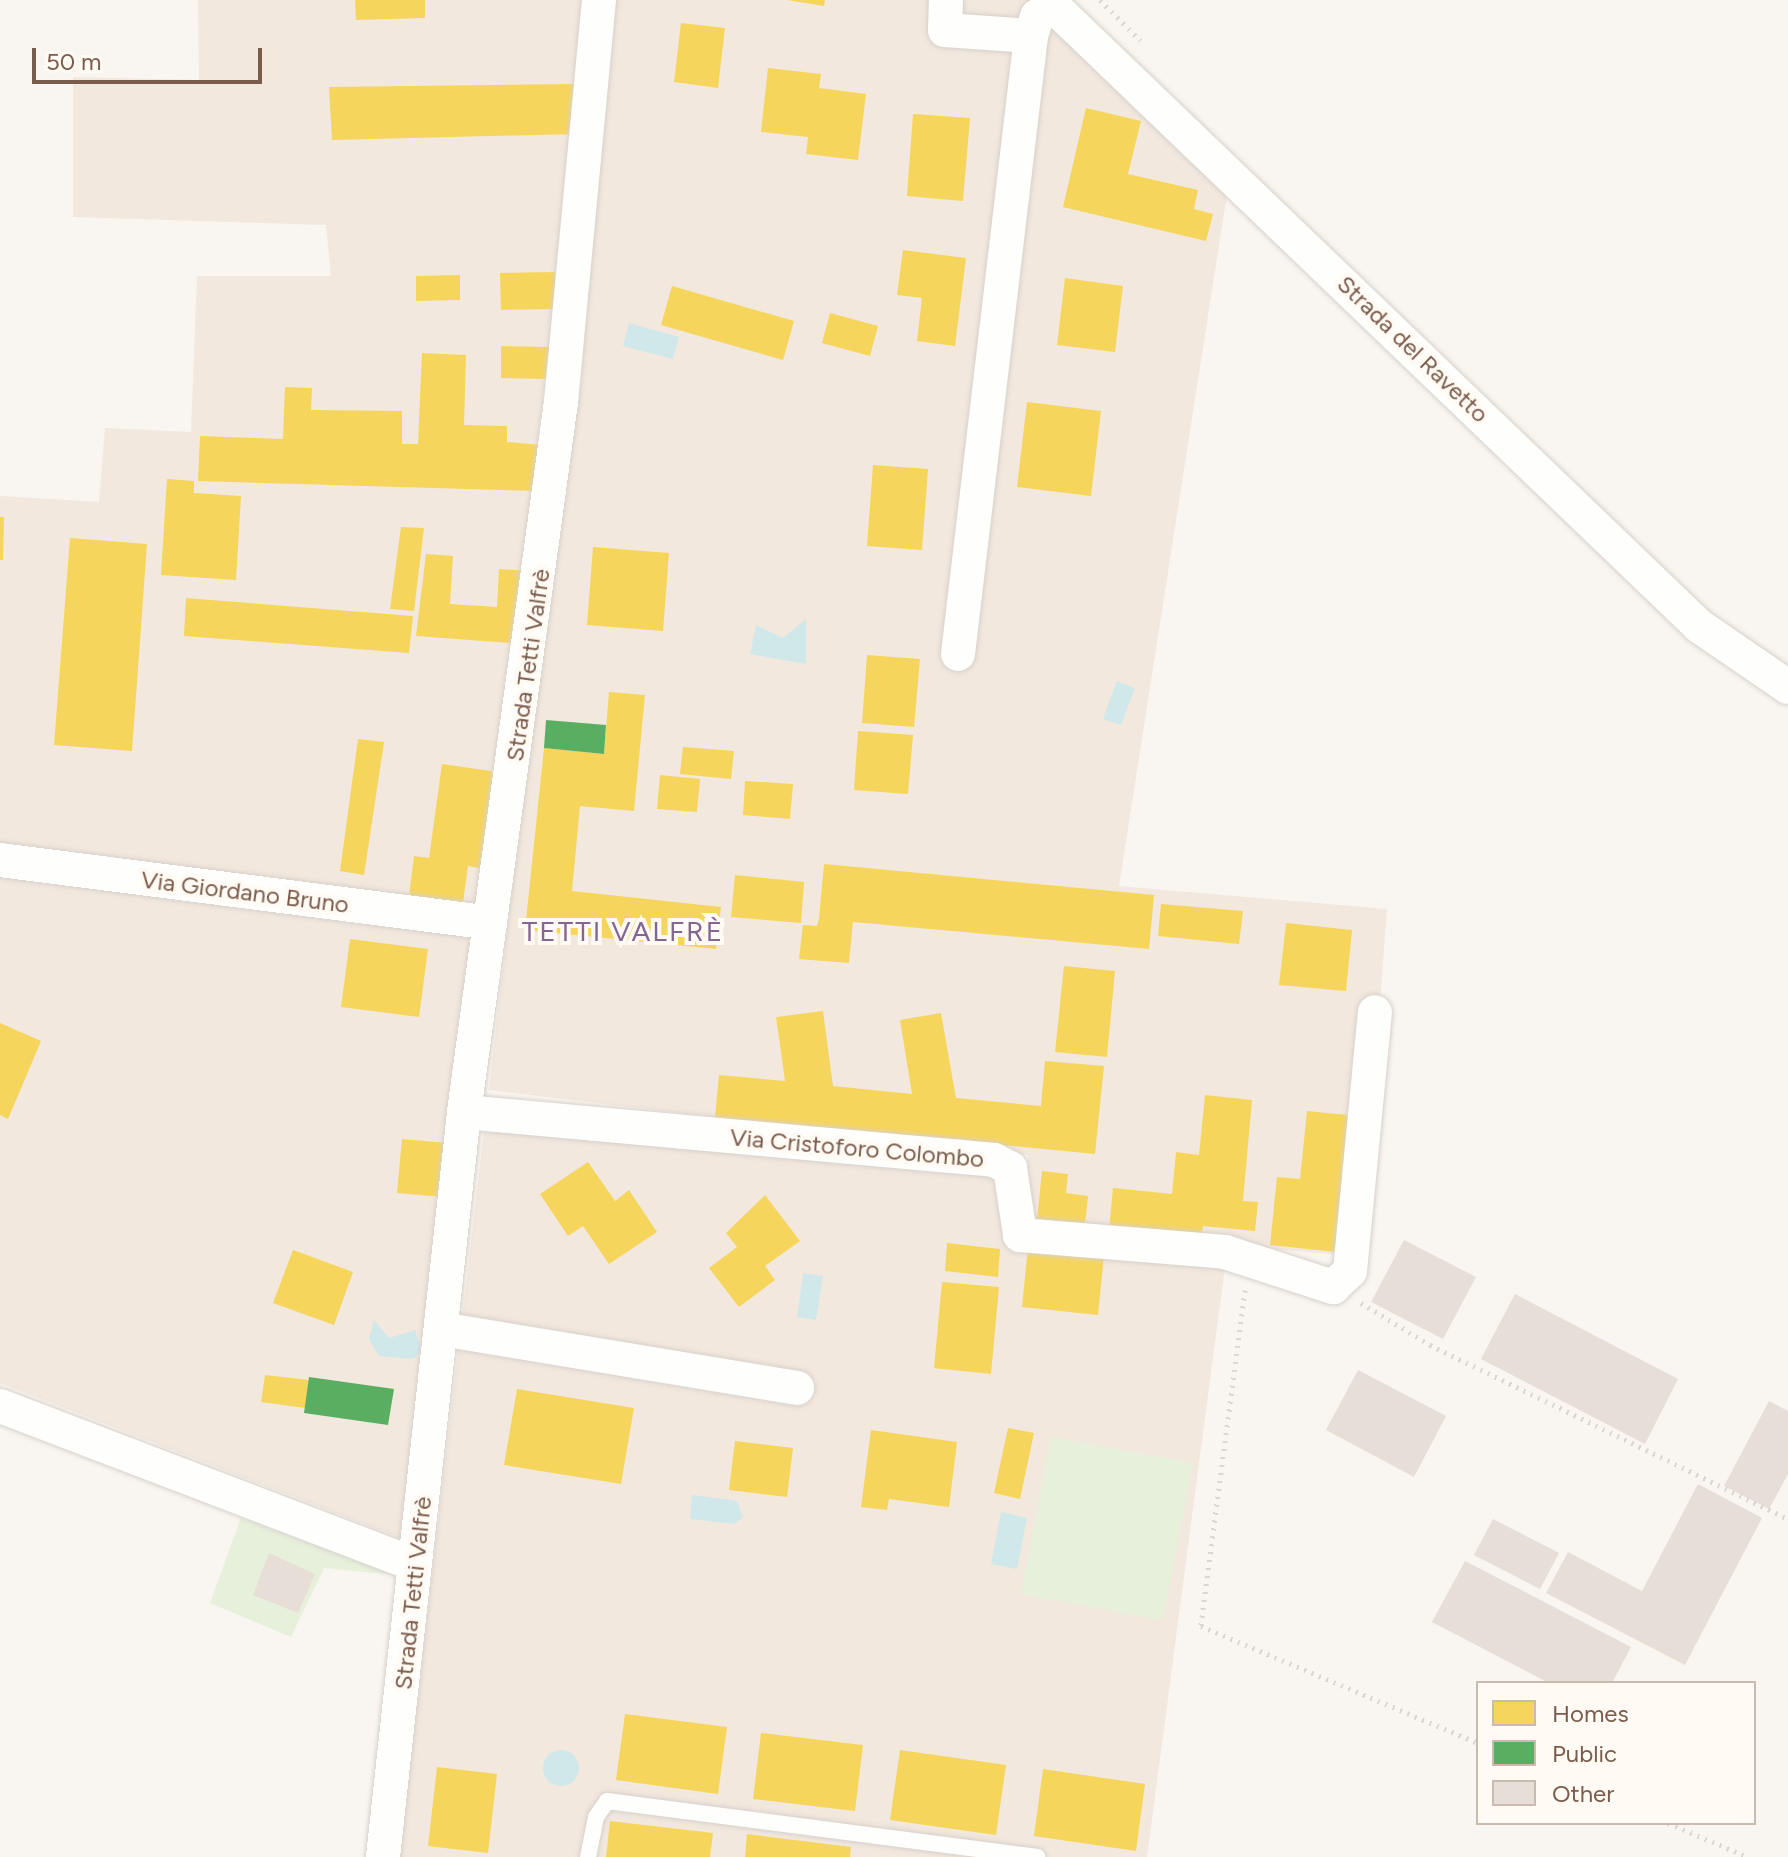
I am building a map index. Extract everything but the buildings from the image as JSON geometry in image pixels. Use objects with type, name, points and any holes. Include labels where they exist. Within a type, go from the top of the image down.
[{"type":"street","name":"Strada Tetti Valfrè","points":[[383,1857],[464,1112],[533,639],[599,0]]},
{"type":"street","points":[[946,0],[945,30],[1031,36]]},
{"type":"street","name":"Strada del Ravetto","points":[[958,654],[1031,36],[1045,0],[1699,626],[1788,687]]},
{"type":"street","name":"Via Giordano Bruno","points":[[0,860],[490,923]]},
{"type":"street","points":[[1333,1287],[1350,1271],[1375,1012]]},
{"type":"street","name":"Via Cristoforo Colombo","points":[[464,1112],[994,1160],[1010,1168],[1020,1235],[1225,1252],[1333,1287]]},
{"type":"street","points":[[441,1329],[797,1388]]},
{"type":"street","points":[[0,1406],[414,1564]]},
{"type":"lane","points":[[588,1857],[596,1817],[607,1801],[1037,1857]]},
{"type":"path","points":[[1249,1260],[1201,1626],[1476,1742]]},
{"type":"path","points":[[1333,1287],[1430,1345],[1788,1519]]},
{"type":"path","points":[[1673,1825],[1748,1857]]},
{"type":"shaded area","points":[[198,0],[589,0],[484,910],[0,848],[0,496],[99,502],[105,428],[191,432],[197,276],[331,276],[326,225],[73,217],[73,77],[199,80]]},
{"type":"shaded area","points":[[613,0],[1033,0],[1227,194],[1119,886],[1387,909],[1361,1257],[1024,1226],[1028,1155],[489,1090]]},
{"type":"shaded area","points":[[0,869],[481,930],[408,1541],[0,1383]]},
{"type":"shaded area","points":[[485,1123],[988,1165],[1005,1180],[1006,1242],[1226,1259],[1147,1857],[399,1857]]},
{"type":"green space","points":[[1051,1437],[1193,1463],[1163,1620],[1021,1594]]},
{"type":"green space","points":[[241,1518],[395,1575],[324,1568],[291,1637],[210,1603]]},
{"type":"water","points":[[629,323],[679,337],[673,359],[623,346]]},
{"type":"water","points":[[806,619],[806,664],[750,654],[756,625],[783,638]]},
{"type":"water","points":[[1117,681],[1135,688],[1121,725],[1103,719]]},
{"type":"water","points":[[803,1273],[823,1276],[816,1320],[797,1317]]},
{"type":"water","points":[[374,1320],[389,1338],[415,1330],[422,1350],[413,1359],[379,1356],[369,1339]]},
{"type":"water","points":[[692,1495],[737,1501],[743,1517],[734,1524],[690,1519]]},
{"type":"water","points":[[1001,1512],[1027,1518],[1017,1569],[991,1564]]},
{"type":"water","points":[[561,1750],[574,1755],[579,1768],[574,1781],[561,1786],[548,1781],[543,1768],[548,1755]]},
{"type":"district","name":"TETTI VALFRÈ","points":[[623,931]]}]
